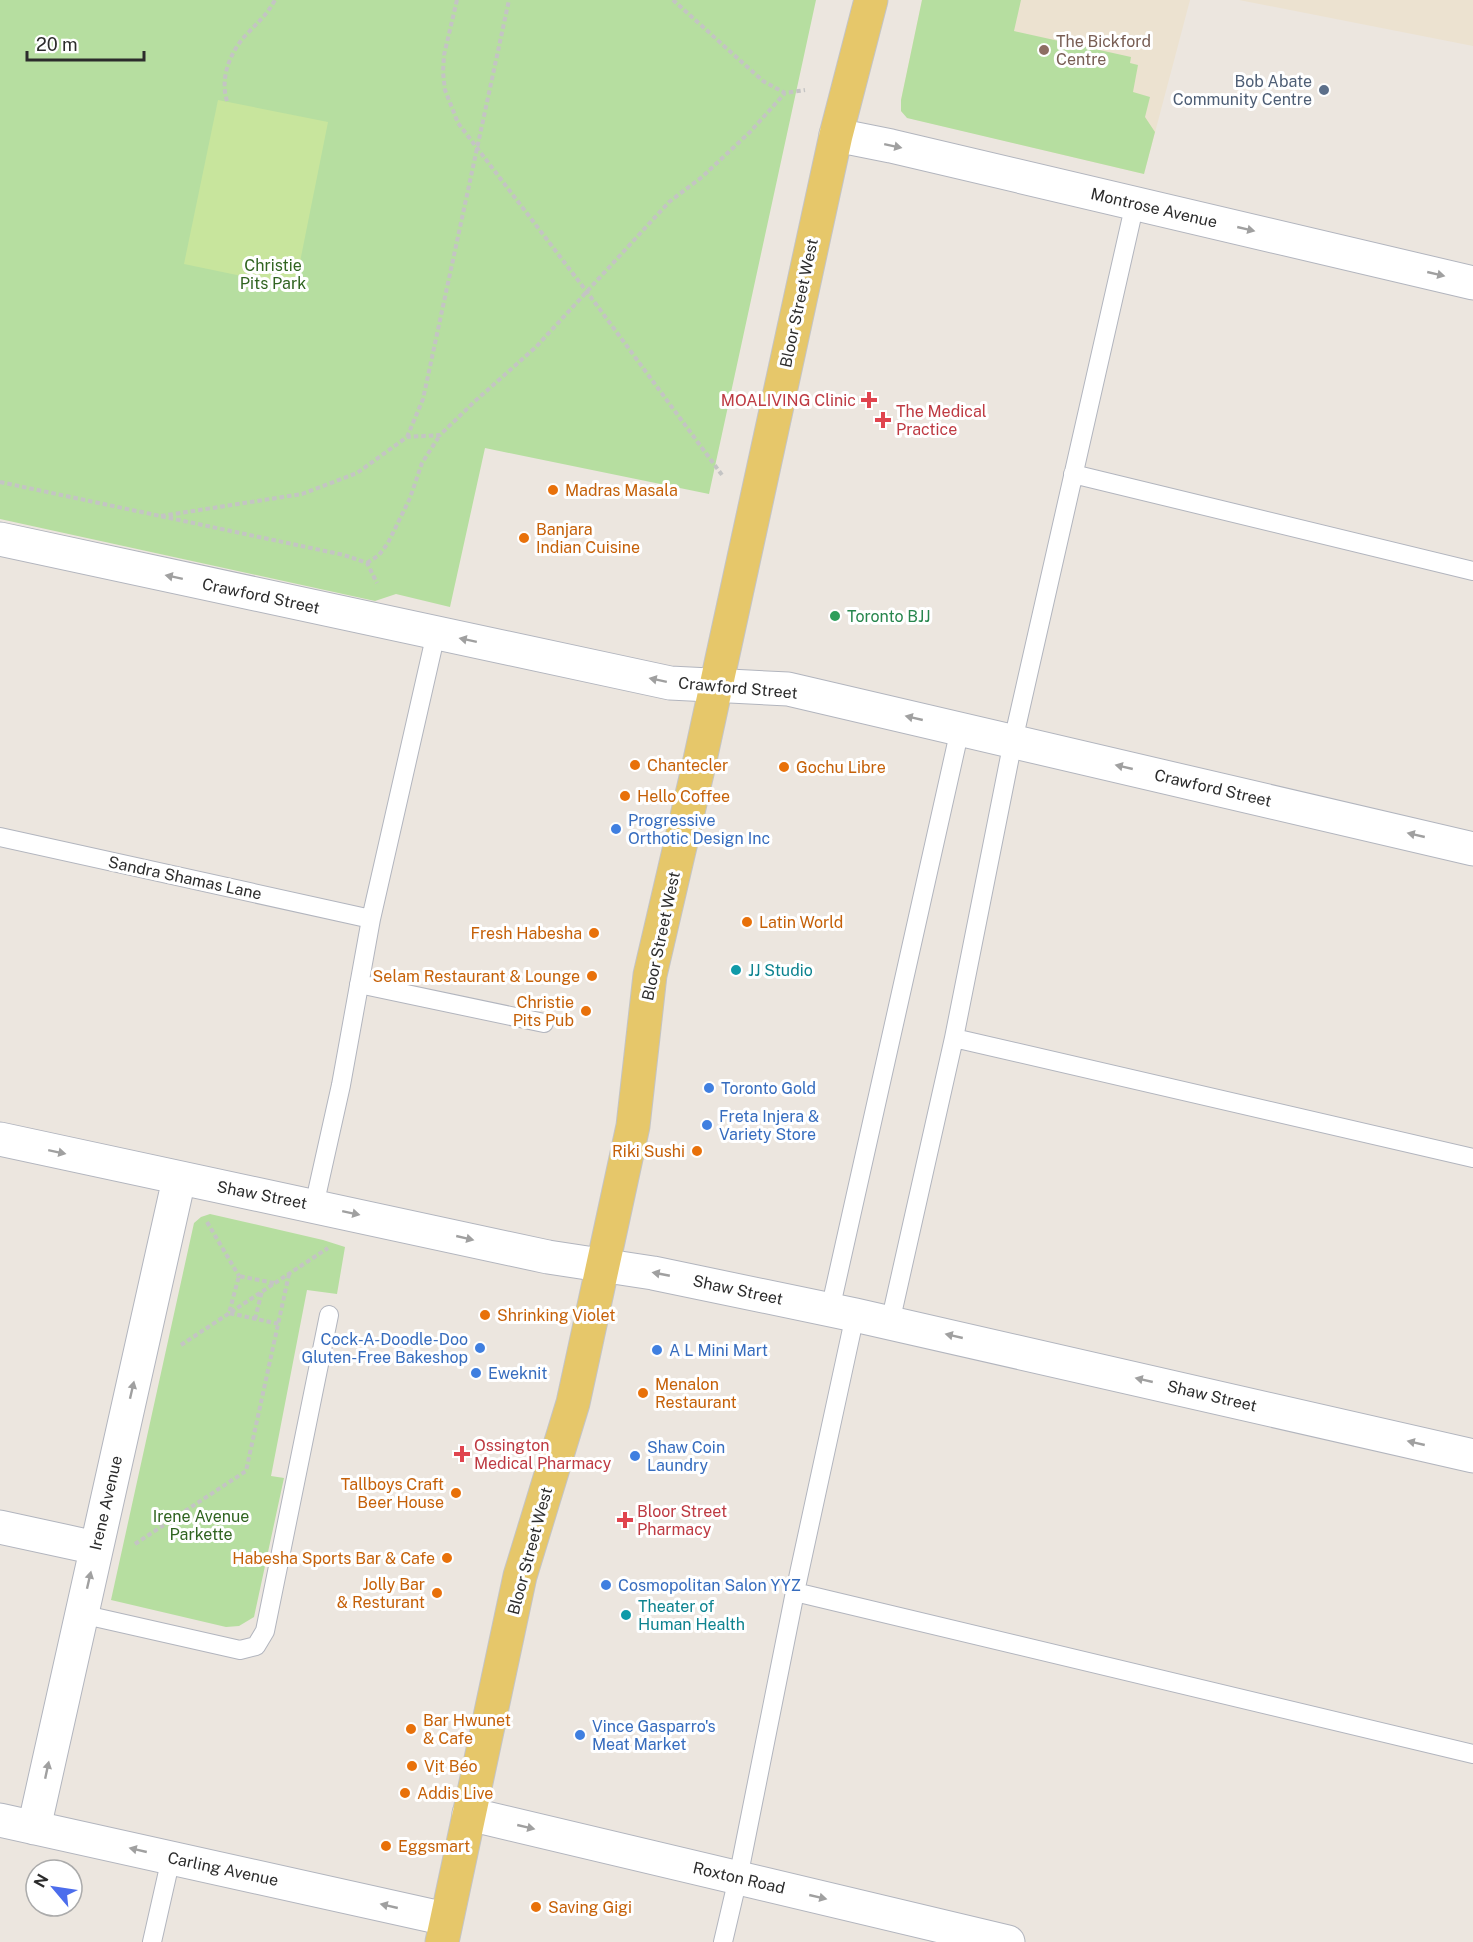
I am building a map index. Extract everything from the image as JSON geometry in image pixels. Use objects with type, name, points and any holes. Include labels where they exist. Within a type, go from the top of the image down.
[{"type":"main road","name":"Bloor Street West","points":[[444,1931],[520,1576],[573,1404],[633,1126],[650,975],[716,686],[836,135],[871,0]]},
{"type":"street","name":"Montrose Avenue","points":[[836,135],[1473,282]]},
{"type":"street","name":"Crawford Street","points":[[0,539],[670,683],[788,689],[1473,849]]},
{"type":"street","name":"Shaw Street","points":[[0,1139],[548,1257],[653,1273],[843,1312],[1473,1456]]},
{"type":"street","name":"Irene Avenue","points":[[34,1828],[179,1179]]},
{"type":"street","points":[[0,1527],[96,1548]]},
{"type":"street","name":"Roxton Road","points":[[469,1814],[1008,1942]]},
{"type":"street","name":"Carling Avenue","points":[[0,1820],[171,1858],[444,1931]]},
{"type":"lane","points":[[890,1323],[954,1038],[1013,741],[1135,203]]},
{"type":"lane","points":[[1073,474],[1473,571]]},
{"type":"lane","points":[[314,1206],[341,1085],[370,919],[436,633]]},
{"type":"lane","points":[[723,1942],[795,1592],[843,1312],[960,729]]},
{"type":"lane","name":"Sandra Shamas Lane","points":[[0,837],[370,919]]},
{"type":"lane","points":[[359,984],[543,1023]]},
{"type":"lane","points":[[954,1038],[1473,1158]]},
{"type":"lane","points":[[81,1614],[240,1650],[256,1646],[265,1631],[329,1315]]},
{"type":"lane","points":[[795,1592],[1473,1754]]},
{"type":"lane","points":[[152,1942],[171,1858]]},
{"type":"path","points":[[227,101],[223,89],[229,61],[244,37],[263,18],[275,0]]},
{"type":"path","points":[[457,0],[444,55],[445,90],[458,123],[587,292],[722,475]]},
{"type":"path","points":[[161,516],[302,494],[357,473],[407,437],[423,399],[508,0]]},
{"type":"path","points":[[673,0],[763,81],[785,93],[805,90]]},
{"type":"path","points":[[0,482],[344,555],[368,563],[379,555],[388,543],[410,498],[422,463],[440,435],[536,347],[669,202],[702,177],[734,147],[785,93]]},
{"type":"path","points":[[407,437],[440,435]]},
{"type":"path","points":[[206,1220],[239,1276],[229,1313]]},
{"type":"path","points":[[176,1348],[332,1245]]},
{"type":"path","points":[[133,1545],[246,1471],[289,1274]]},
{"type":"path","points":[[239,1276],[275,1283]]},
{"type":"path","points":[[255,1319],[262,1291]]},
{"type":"path","points":[[229,1313],[279,1324]]},
{"type":"shaded area","name":"The Bickford Centre","points":[[922,0],[1190,0],[1144,174],[908,118],[901,111],[901,100]]},
{"type":"shaded area","points":[[1239,0],[1473,0],[1473,46]]},
{"type":"green space","name":"Christie Pits Park","points":[[0,0],[816,0],[709,494],[485,448],[450,607],[396,594],[375,601],[0,519]]},
{"type":"green space","name":"The Bickford Centre","points":[[922,0],[1021,0],[1014,31],[1131,57],[1130,63],[1138,65],[1133,92],[1150,97],[1145,117],[1155,132],[1144,174],[907,118],[901,111],[901,100]]},
{"type":"green space","points":[[218,100],[328,122],[295,287],[184,264]]},
{"type":"green space","name":"Irene Avenue Parkette","points":[[210,1214],[345,1247],[337,1294],[307,1290],[271,1476],[284,1478],[254,1617],[239,1626],[226,1627],[111,1600],[194,1223]]},
{"type":"place","name":"The Bickford Centre","points":[[1044,50]]},
{"type":"place","name":"Bob Abate Community Centre","points":[[1324,90]]},
{"type":"place","name":"MOALIVING Clinic","points":[[869,400]]},
{"type":"place","name":"The Medical Practice","points":[[883,420]]},
{"type":"place","name":"Madras Masala","points":[[553,490]]},
{"type":"place","name":"Banjara Indian Cuisine","points":[[524,538]]},
{"type":"place","name":"Toronto BJJ","points":[[835,616]]},
{"type":"place","name":"Chantecler","points":[[635,765]]},
{"type":"place","name":"Gochu Libre","points":[[784,767]]},
{"type":"place","name":"Hello Coffee","points":[[625,796]]},
{"type":"place","name":"Progressive Orthotic Design Inc","points":[[616,829]]},
{"type":"place","name":"Latin World","points":[[747,922]]},
{"type":"place","name":"Fresh Habesha","points":[[594,933]]},
{"type":"place","name":"JJ Studio","points":[[736,970]]},
{"type":"place","name":"Selam Restaurant & Lounge","points":[[592,976]]},
{"type":"place","name":"Christie Pits Pub","points":[[586,1011]]},
{"type":"place","name":"Toronto Gold","points":[[709,1088]]},
{"type":"place","name":"Freta Injera & Variety Store","points":[[707,1125]]},
{"type":"place","name":"Riki Sushi","points":[[697,1151]]},
{"type":"place","name":"Shrinking Violet","points":[[485,1315]]},
{"type":"place","name":"Cock-A-Doodle-Doo Gluten-Free Bakeshop","points":[[480,1348]]},
{"type":"place","name":"A L Mini Mart","points":[[657,1350]]},
{"type":"place","name":"Eweknit","points":[[476,1373]]},
{"type":"place","name":"Menalon Restaurant","points":[[643,1393]]},
{"type":"place","name":"Ossington Medical Pharmacy","points":[[462,1454]]},
{"type":"place","name":"Shaw Coin Laundry","points":[[635,1456]]},
{"type":"place","name":"Tallboys Craft Beer House","points":[[456,1493]]},
{"type":"place","name":"Bloor Street Pharmacy","points":[[625,1520]]},
{"type":"place","name":"Habesha Sports Bar & Cafe","points":[[447,1558]]},
{"type":"place","name":"Cosmopolitan Salon YYZ","points":[[606,1585]]},
{"type":"place","name":"Jolly Bar & Resturant","points":[[437,1593]]},
{"type":"place","name":"Theater of Human Health","points":[[626,1615]]},
{"type":"place","name":"Bar Hwunet & Cafe","points":[[411,1729]]},
{"type":"place","name":"Vince Gasparro's Meat Market","points":[[580,1735]]},
{"type":"place","name":"Vịt Béo","points":[[412,1766]]},
{"type":"place","name":"Addis Live","points":[[405,1793]]},
{"type":"place","name":"Eggsmart","points":[[386,1846]]},
{"type":"place","name":"Saving Gigi","points":[[536,1907]]}]
